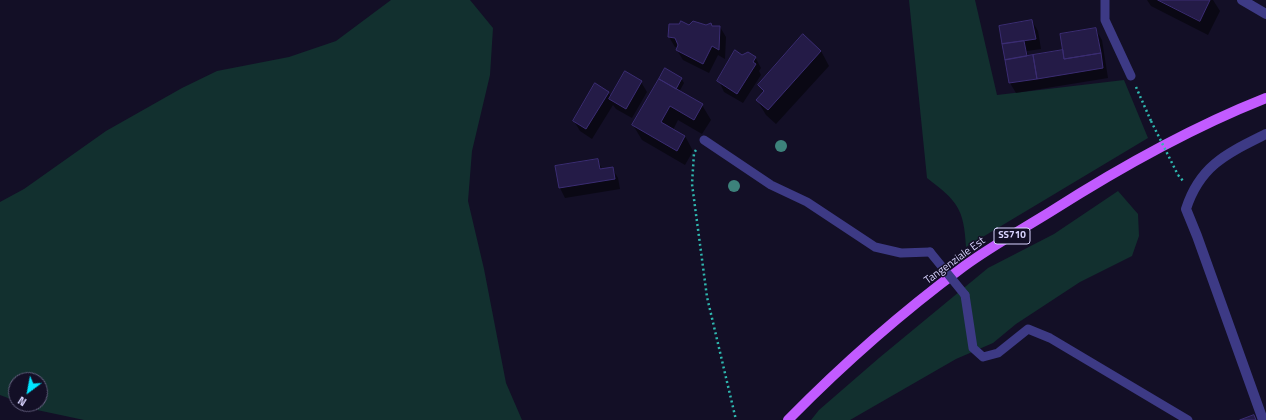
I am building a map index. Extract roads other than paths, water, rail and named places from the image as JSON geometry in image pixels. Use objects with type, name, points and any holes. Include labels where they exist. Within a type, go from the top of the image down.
[{"type":"main road","name":"Tangenziale Est","points":[[788,420],[879,335],[964,266],[1095,184],[1188,133],[1229,113],[1266,98]]},
{"type":"street","points":[[1242,0],[1266,14]]},
{"type":"street","points":[[1263,420],[1186,209],[1191,192],[1199,181],[1226,154],[1266,134]]},
{"type":"lane","points":[[1104,0],[1105,20],[1131,76]]},
{"type":"lane","points":[[704,140],[771,185],[807,202],[875,247],[901,253],[930,252],[965,296],[973,348],[983,357],[998,353],[1028,329],[1050,338],[1188,420]]}]
